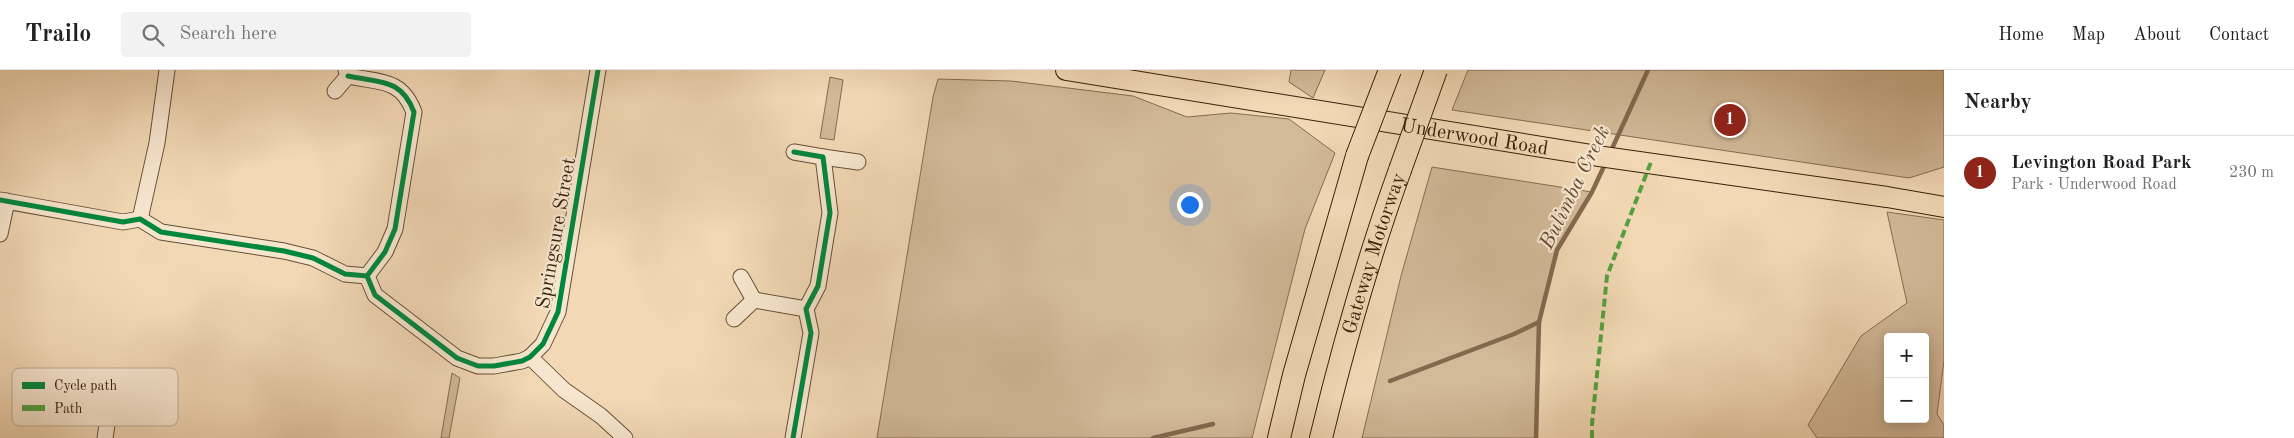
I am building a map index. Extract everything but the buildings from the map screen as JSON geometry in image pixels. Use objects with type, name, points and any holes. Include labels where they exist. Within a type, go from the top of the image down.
[{"type":"highway","name":"Gateway Motorway","points":[[1279,438],[1297,366],[1357,156],[1390,70]]},
{"type":"highway","name":"Gateway Motorway","points":[[1321,438],[1338,369],[1375,239],[1436,70]]},
{"type":"main road","name":"Underwood Road","points":[[1066,70],[1598,156],[1651,162],[1944,207]]},
{"type":"street","points":[[140,219],[157,143],[167,70]]},
{"type":"street","name":"Springsure Street","points":[[530,357],[543,344],[558,312],[598,70]]},
{"type":"street","points":[[334,91],[347,73],[398,86],[409,98],[414,112],[395,230],[385,252],[367,276]]},
{"type":"street","points":[[794,152],[858,162]]},
{"type":"street","points":[[793,438],[811,333],[806,309],[818,286],[830,213],[823,157]]},
{"type":"street","points":[[0,234],[3,201],[123,222],[140,219],[161,232],[284,251],[313,258],[345,274],[367,276]]},
{"type":"street","points":[[367,276],[375,295],[458,358],[478,366],[494,366],[522,361],[530,357],[564,390],[600,416],[625,438]]},
{"type":"street","points":[[741,277],[754,300]]},
{"type":"street","points":[[754,300],[806,309]]},
{"type":"street","points":[[734,319],[754,300]]},
{"type":"shaded area","points":[[1291,70],[1325,70],[1313,98],[1289,82]]},
{"type":"shaded area","points":[[1468,70],[1944,70],[1944,167],[1909,178],[1452,110]]},
{"type":"shaded area","points":[[830,77],[843,80],[834,140],[820,138]]},
{"type":"shaded area","points":[[938,79],[1011,81],[1133,96],[1187,117],[1231,113],[1289,119],[1335,153],[1305,229],[1252,438],[877,438],[933,97]]},
{"type":"shaded area","points":[[1432,167],[1592,192],[1557,251],[1539,322],[1536,438],[1362,438],[1401,276]]},
{"type":"shaded area","points":[[1887,212],[1944,220],[1944,361],[1937,414],[1944,425],[1944,438],[1817,438],[1808,425],[1861,336],[1907,303]]},
{"type":"shaded area","points":[[452,373],[460,378],[449,438],[441,438]]},
{"type":"waterway","name":"Bulimba Creek","points":[[1610,153],[1648,70]]},
{"type":"waterway","name":"Bulimba Creek","points":[[1536,438],[1539,322],[1557,250],[1592,192],[1606,162]]},
{"type":"waterway","points":[[1390,381],[1514,334],[1539,322]]},
{"type":"waterway","points":[[1153,438],[1213,424]]},
{"type":"marked path","points":[[1592,438],[1607,276],[1651,162]]},
{"type":"cycle path","points":[[0,200],[123,222],[140,219],[161,232],[284,251],[313,258],[345,274],[367,276],[375,295],[457,358],[478,366],[494,366],[522,361],[530,357],[543,344],[558,312],[598,70]]},
{"type":"cycle path","points":[[348,76],[380,82],[396,88],[403,93],[414,112],[395,229],[385,252],[367,276]]},
{"type":"cycle path","points":[[793,438],[811,333],[806,309],[818,286],[830,213],[823,157],[794,152]]},
{"type":"place","name":"Levington Road Park","points":[[1730,120]]}]
